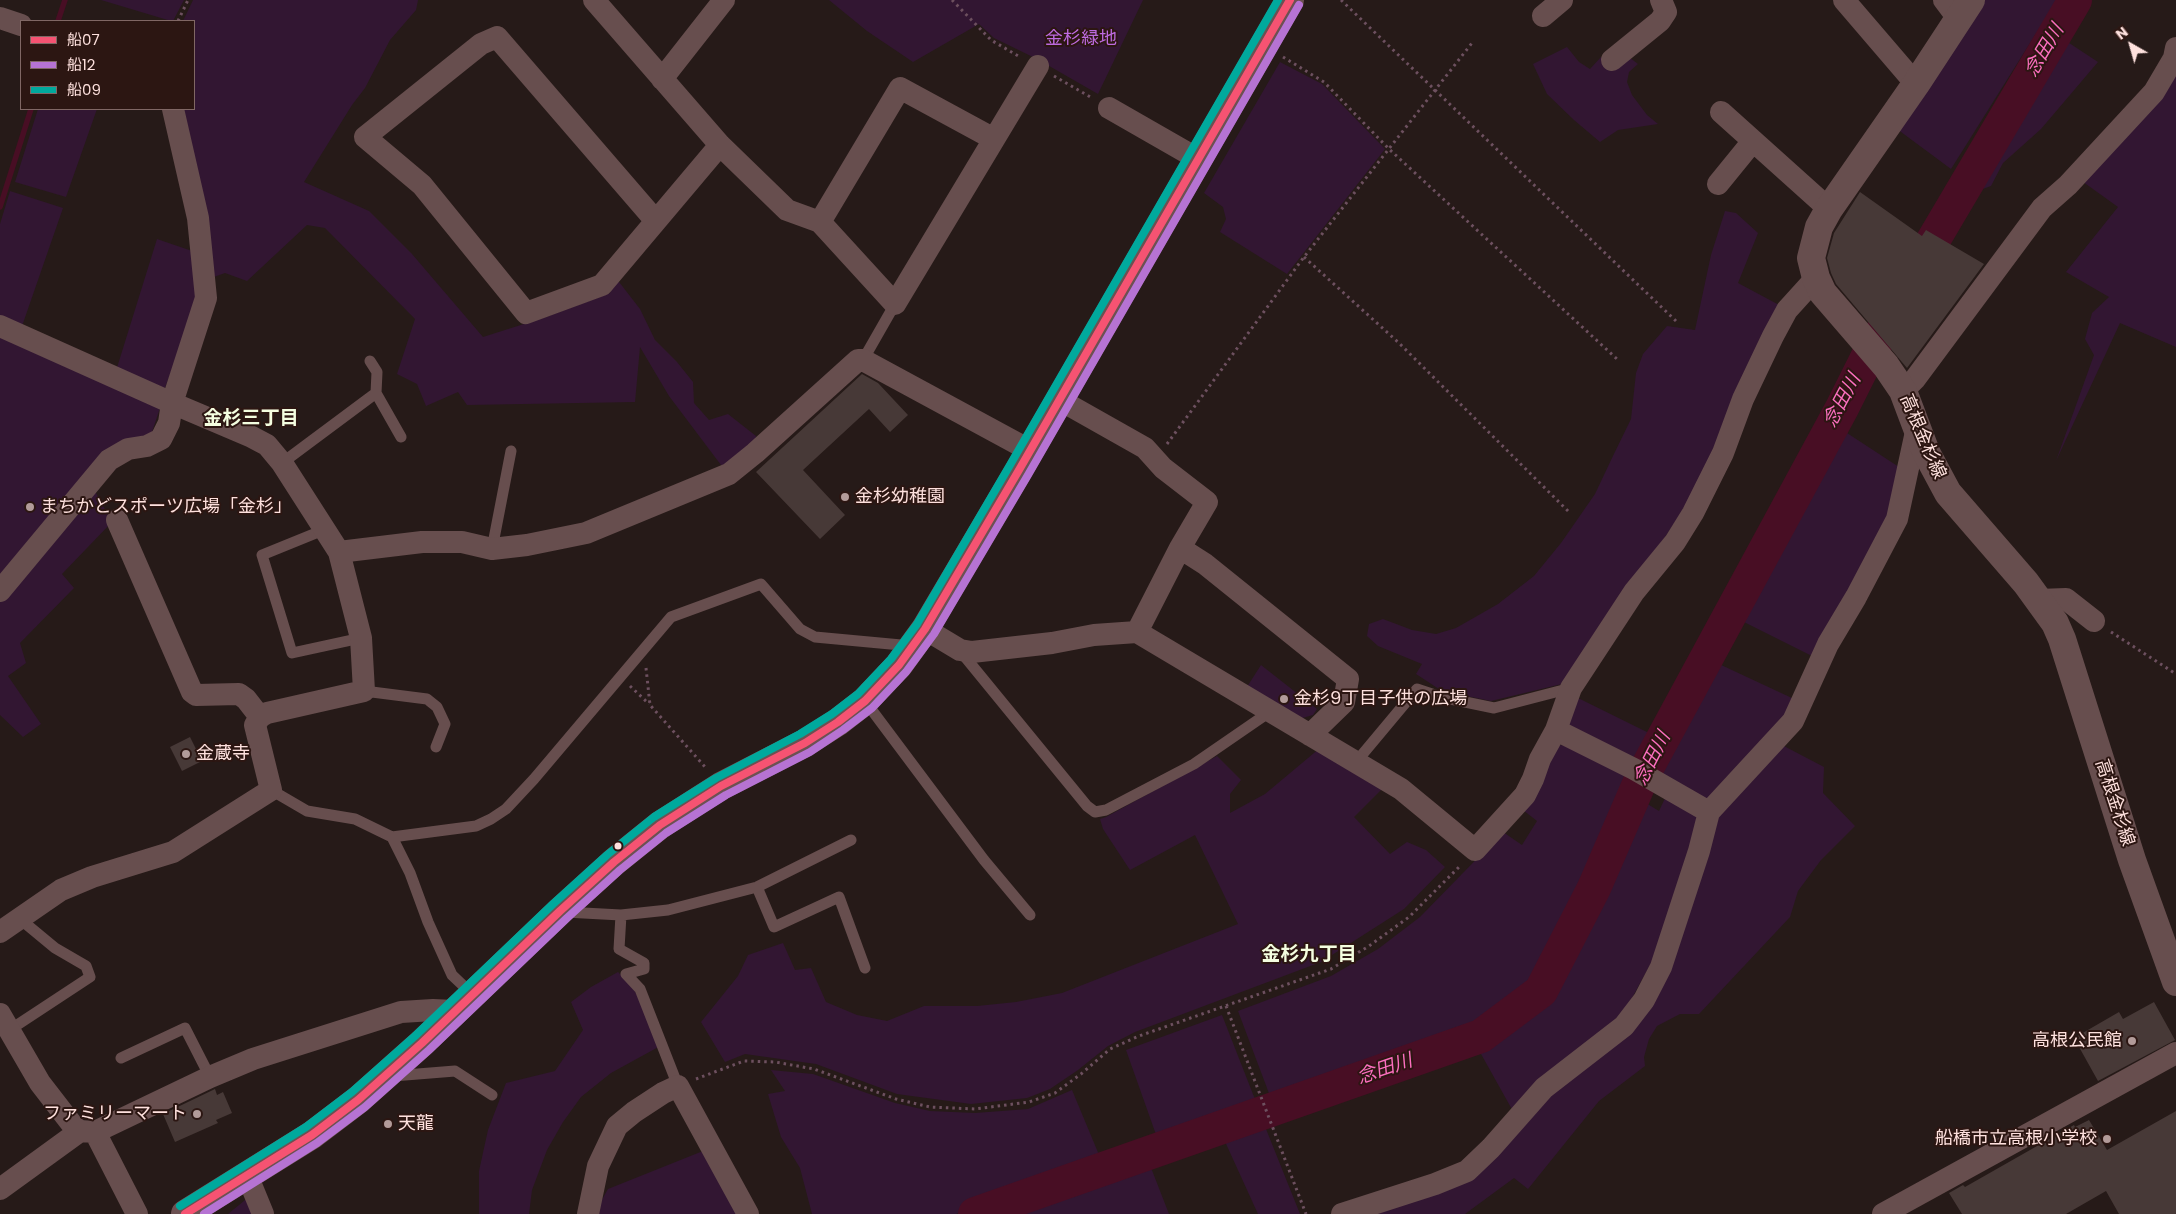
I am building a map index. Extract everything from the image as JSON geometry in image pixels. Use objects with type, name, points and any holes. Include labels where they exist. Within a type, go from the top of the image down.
[{"type":"main road","points":[[185,1214],[312,1135],[385,1077],[560,911],[614,862],[660,825],[721,786],[806,743],[865,701],[919,638],[1031,450],[1290,0]]},
{"type":"street","points":[[594,0],[720,145],[787,210],[820,222],[895,304],[1038,66]]},
{"type":"street","points":[[662,78],[724,0]]},
{"type":"street","points":[[1543,16],[1562,0]]},
{"type":"street","points":[[1612,60],[1660,21],[1666,12],[1661,0]]},
{"type":"street","points":[[1844,0],[1916,84]]},
{"type":"street","points":[[919,638],[972,652],[1006,649],[1094,635],[1137,632],[1401,789],[1475,850],[1525,796],[1534,779],[1540,759],[1556,730],[1571,688],[1634,592],[1675,542],[1693,513],[1723,453],[1739,408],[1768,344],[1787,310],[1820,286],[1811,258],[1819,227],[1829,209],[1916,84],[1958,7]]},
{"type":"street","points":[[0,18],[20,25]]},
{"type":"street","points":[[655,220],[497,37],[481,44],[365,138],[422,186],[526,313],[602,285],[720,145]]},
{"type":"street","points":[[1899,384],[1914,380],[2042,208],[2068,185],[2154,92],[2174,58],[2176,48]]},
{"type":"street","points":[[820,222],[900,88],[994,139]]},
{"type":"street","points":[[1109,108],[1198,159]]},
{"type":"street","points":[[0,590],[109,460],[128,449],[147,446],[161,439],[168,423],[172,404],[206,298],[198,218],[172,110]]},
{"type":"street","points":[[1721,112],[1829,209]]},
{"type":"street","points":[[1718,184],[1752,141]]},
{"type":"street","name":"高根金杉線","points":[[1820,286],[1899,384],[1935,472],[1948,493],[2039,600],[2055,623],[2062,639],[2132,860],[2176,982]]},
{"type":"street","points":[[0,326],[172,404],[250,436],[267,446],[282,464],[326,529],[339,552],[361,638],[364,691],[267,713],[260,717],[255,725],[271,790],[173,852],[92,877],[62,890],[0,932]]},
{"type":"street","points":[[339,552],[422,542],[462,542],[492,548],[527,545],[586,533],[729,474],[756,453],[858,360],[863,360],[1031,450]]},
{"type":"street","points":[[1060,400],[1145,448],[1163,468],[1207,502],[1180,548],[1137,632]]},
{"type":"street","points":[[1342,1214],[1435,1184],[1467,1170],[1491,1148],[1544,1088],[1624,1026],[1644,1000],[1661,967],[1699,851],[1709,812],[1793,721],[1828,644],[1856,597],[1897,519],[1916,427]]},
{"type":"street","points":[[117,520],[192,692],[196,695],[239,694],[246,699],[260,717]]},
{"type":"street","points":[[1180,548],[1205,564],[1348,679],[1344,702],[1310,735]]},
{"type":"street","points":[[2039,600],[2066,599],[2094,621]]},
{"type":"street","points":[[1556,730],[1634,769],[1709,812]]},
{"type":"street","points":[[0,1189],[88,1132],[253,1059],[401,1012],[433,1010],[463,1003]]},
{"type":"street","points":[[4,1025],[40,1083],[74,1127],[88,1132],[138,1214]]},
{"type":"street","points":[[1883,1214],[2176,1053]]},
{"type":"street","points":[[588,1214],[598,1166],[617,1126],[634,1112],[663,1093],[678,1086],[748,1214]]},
{"type":"street","points":[[246,1175],[263,1214]]},
{"type":"lane","points":[[863,360],[895,304]]},
{"type":"lane","points":[[370,361],[377,372],[376,393],[401,438]]},
{"type":"lane","points":[[282,464],[376,393]]},
{"type":"lane","points":[[492,548],[511,451]]},
{"type":"lane","points":[[326,529],[262,555],[292,654],[361,638]]},
{"type":"lane","points":[[271,790],[307,810],[355,819],[392,837],[444,832],[476,826],[506,809],[534,779],[639,652],[671,617],[760,584],[800,630],[815,638],[919,638]]},
{"type":"lane","points":[[960,650],[1087,806],[1095,812],[1106,810],[1194,764],[1271,711]]},
{"type":"lane","points":[[1356,762],[1417,689],[1441,697],[1494,708],[1571,688]]},
{"type":"lane","points":[[364,691],[427,699],[437,707],[444,724],[436,747]]},
{"type":"lane","points":[[865,701],[984,860],[1030,915]]},
{"type":"lane","points":[[392,837],[410,873],[428,922],[463,1003]]},
{"type":"lane","points":[[560,911],[621,915],[668,910],[758,887],[851,840]]},
{"type":"lane","points":[[758,887],[774,927],[839,897],[866,968]]},
{"type":"lane","points":[[621,915],[619,949],[644,963],[644,969],[626,974],[640,989],[678,1086]]},
{"type":"lane","points":[[4,1025],[90,977],[86,966],[55,948],[20,919]]},
{"type":"lane","points":[[121,1058],[185,1028],[210,1077]]},
{"type":"lane","points":[[385,1077],[455,1071],[492,1095]]},
{"type":"path","points":[[178,20],[188,0]]},
{"type":"path","points":[[1341,0],[1676,321]]},
{"type":"path","points":[[1156,460],[1208,386],[1304,257],[1472,43]]},
{"type":"path","points":[[1262,48],[1282,57],[1324,82],[1389,150],[1617,359]]},
{"type":"path","points":[[1304,257],[1399,343],[1569,512]]},
{"type":"path","points":[[2094,621],[2176,674]]},
{"type":"path","points":[[639,652],[645,662],[650,705]]},
{"type":"path","points":[[620,677],[650,705],[721,786]]},
{"type":"path","points":[[678,1086],[744,1061],[775,1062],[814,1069],[896,1099],[930,1106],[975,1109],[1029,1102],[1055,1093],[1082,1074],[1110,1049],[1138,1036],[1331,969],[1369,946],[1409,917],[1475,850]]},
{"type":"path","points":[[1226,1006],[1306,1214]]},
{"type":"green space","points":[[101,0],[184,0],[174,20],[168,20]]},
{"type":"green space","points":[[193,0],[418,0],[416,10],[390,40],[365,88],[352,105],[304,182],[369,211],[412,254],[483,337],[546,317],[610,293],[616,278],[640,309],[655,340],[677,362],[693,382],[694,403],[709,420],[728,414],[756,436],[755,443],[724,469],[669,396],[640,347],[635,402],[467,405],[458,392],[426,406],[417,384],[397,374],[415,319],[325,228],[307,225],[247,281],[225,273],[211,278],[177,110],[195,110],[195,20],[183,20]]},
{"type":"green space","name":"金杉緑地","points":[[829,0],[1143,0],[1098,94],[1037,59],[994,38],[979,24],[913,62],[867,31]]},
{"type":"green space","points":[[1983,0],[2057,0],[1951,169],[1897,129]]},
{"type":"green space","points":[[2054,33],[2098,62],[2041,129],[2003,163],[1991,186],[1963,196],[1950,221],[1954,237],[1930,223]]},
{"type":"green space","points":[[1567,47],[1579,62],[1590,69],[1601,57],[1611,65],[1625,54],[1638,64],[1629,72],[1627,82],[1632,95],[1647,115],[1658,124],[1618,130],[1600,142],[1574,120],[1547,94],[1533,64]]},
{"type":"green space","points":[[1280,62],[1322,84],[1385,149],[1287,274],[1220,232],[1226,219],[1223,207],[1204,193]]},
{"type":"green space","points":[[2176,66],[2176,347],[2120,323],[2056,461],[2094,355],[2085,339],[2092,313],[2109,297],[2066,272],[2118,207],[2079,179]]},
{"type":"green space","points":[[38,110],[97,110],[66,197],[15,182]]},
{"type":"green space","points":[[10,191],[63,208],[21,329],[0,320],[0,224]]},
{"type":"green space","points":[[1725,211],[1736,213],[1758,233],[1738,283],[1781,306],[1705,478],[1566,683],[1491,701],[1442,691],[1416,674],[1422,664],[1378,646],[1367,636],[1369,624],[1383,619],[1412,630],[1436,634],[1456,628],[1498,604],[1534,576],[1561,543],[1595,494],[1631,419],[1636,373],[1643,354],[1667,326],[1695,330],[1711,255]]},
{"type":"green space","points":[[157,239],[195,252],[200,296],[163,393],[115,374]]},
{"type":"green space","points":[[0,331],[161,405],[151,435],[0,580]]},
{"type":"green space","points":[[1824,418],[1899,467],[1892,512],[1812,656],[1726,613]]},
{"type":"green space","points":[[91,484],[112,522],[62,574],[74,588],[20,643],[26,663],[8,676],[41,724],[23,737],[0,715],[0,596]]},
{"type":"green space","points":[[1704,657],[1794,699],[1786,720],[1710,803],[1653,774]]},
{"type":"green space","name":"金杉9丁目子供の広場","points":[[1261,665],[1317,709],[1313,715],[1299,719],[1245,690]]},
{"type":"green space","points":[[1576,697],[1653,735],[1639,765],[1565,723]]},
{"type":"green space","points":[[1558,745],[1577,746],[1635,775],[1589,881],[1538,983],[1478,1031],[1273,1104],[1238,1011],[1331,976],[1378,949],[1420,917],[1503,832],[1522,845],[1537,821],[1523,810]]},
{"type":"green space","points":[[1782,745],[1824,767],[1823,793],[1855,826],[1821,860],[1798,891],[1790,917],[1699,1014],[1680,1014],[1657,1026],[1649,1039],[1644,1057],[1645,1066],[1599,1101],[1528,1189],[1514,1178],[1465,1214],[1357,1214],[1436,1188],[1508,1133],[1626,1028],[1713,814]]},
{"type":"green space","points":[[1320,748],[1385,786],[1354,817],[1390,854],[1407,842],[1426,850],[1445,867],[1404,909],[1321,962],[1135,1032],[1108,1046],[1050,1089],[1027,1098],[971,1104],[897,1094],[816,1064],[745,1054],[725,1062],[701,1022],[738,976],[748,955],[783,943],[795,970],[811,968],[826,1002],[857,1015],[887,1021],[924,1006],[977,1006],[1016,1002],[1062,993],[1238,924],[1195,835],[1130,870],[1103,829],[1100,819],[1217,756],[1241,780],[1230,794],[1230,813],[1265,794]]},
{"type":"green space","points":[[1667,794],[1703,812],[1663,941],[1619,1022],[1514,1113],[1476,1045],[1551,988],[1574,937],[1599,891],[1636,797],[1659,811]]},
{"type":"green space","points":[[618,972],[633,987],[662,1045],[611,1073],[581,1097],[563,1122],[547,1150],[532,1190],[529,1214],[479,1214],[479,1171],[488,1130],[506,1083],[555,1071],[583,1030],[571,1002],[591,987]]},
{"type":"green space","points":[[1222,1015],[1258,1107],[1159,1143],[1126,1050]]},
{"type":"green space","points":[[771,1070],[813,1074],[895,1103],[930,1111],[975,1113],[1028,1109],[1072,1090],[1102,1162],[956,1214],[812,1214],[800,1168],[781,1137],[768,1094],[785,1091]]},
{"type":"green space","points":[[1262,1119],[1300,1214],[1258,1214],[1222,1135]]},
{"type":"green space","points":[[708,1149],[745,1214],[594,1214],[608,1189]]},
{"type":"green space","points":[[1148,1160],[1169,1214],[1022,1214],[1018,1204]]},
{"type":"green space","points":[[250,1196],[256,1214],[228,1214]]},
{"type":"building","points":[[1860,192],[1922,236],[1926,230],[1984,264],[1907,368],[1836,284],[1831,273],[1827,258],[1834,233]]},
{"type":"building","points":[[862,374],[878,383],[908,415],[890,432],[869,409],[803,470],[845,515],[820,539],[756,472]]},
{"type":"building","name":"金蔵寺","points":[[190,737],[202,761],[182,771],[170,747]]},
{"type":"building","points":[[2154,1002],[2175,1040],[2098,1081],[2074,1038],[2119,1012],[2123,1019]]},
{"type":"building","points":[[215,1089],[217,1095],[223,1092],[232,1113],[216,1120],[218,1123],[175,1142],[163,1114]]},
{"type":"building","name":"船橋市立高根小学校","points":[[2176,1111],[2176,1214],[2119,1214],[2106,1191],[2066,1214],[1962,1214],[1949,1193],[1963,1185],[1965,1187],[2074,1125],[2075,1127],[2089,1120],[2107,1150]]},
{"type":"waterway","points":[[58,20],[65,0]]},
{"type":"waterway","name":"念田川","points":[[975,1214],[1481,1036],[1541,991],[1594,888],[1642,777],[1842,408],[1872,348],[1912,286],[1931,244],[2075,0]]},
{"type":"waterway","points":[[0,207],[31,110]]},
{"type":"transit line","name":"船09","points":[[180,1206],[306,1127],[352,1092],[415,1036],[553,904],[607,855],[654,817],[716,778],[800,734],[832,714],[858,694],[891,659],[917,624],[1278,0]]},
{"type":"transit line","name":"船07","points":[[185,1214],[312,1135],[358,1100],[422,1043],[560,911],[614,862],[660,825],[721,786],[805,743],[838,722],[865,701],[899,665],[925,629],[1019,470],[1290,0]]},
{"type":"transit line","name":"船12","points":[[204,1214],[317,1143],[365,1107],[429,1050],[567,918],[620,870],[666,833],[726,795],[810,752],[843,730],[872,708],[906,672],[934,634],[1028,475],[1299,5]]},
{"type":"place","name":"金杉幼稚園","points":[[845,497]]},
{"type":"place","name":"まちかどスポーツ広場「金杉」","points":[[30,507]]},
{"type":"place","name":"金杉9丁目子供の広場","points":[[1284,699]]},
{"type":"place","name":"金蔵寺","points":[[186,754]]},
{"type":"place","name":"高根公民館","points":[[2132,1041]]},
{"type":"place","name":"ファミリーマート","points":[[197,1114]]},
{"type":"place","name":"天龍","points":[[388,1124]]},
{"type":"place","name":"船橋市立高根小学校","points":[[2107,1139]]},
{"type":"district","name":"金杉三丁目","points":[[251,419]]},
{"type":"district","name":"金杉九丁目","points":[[1309,955]]}]
